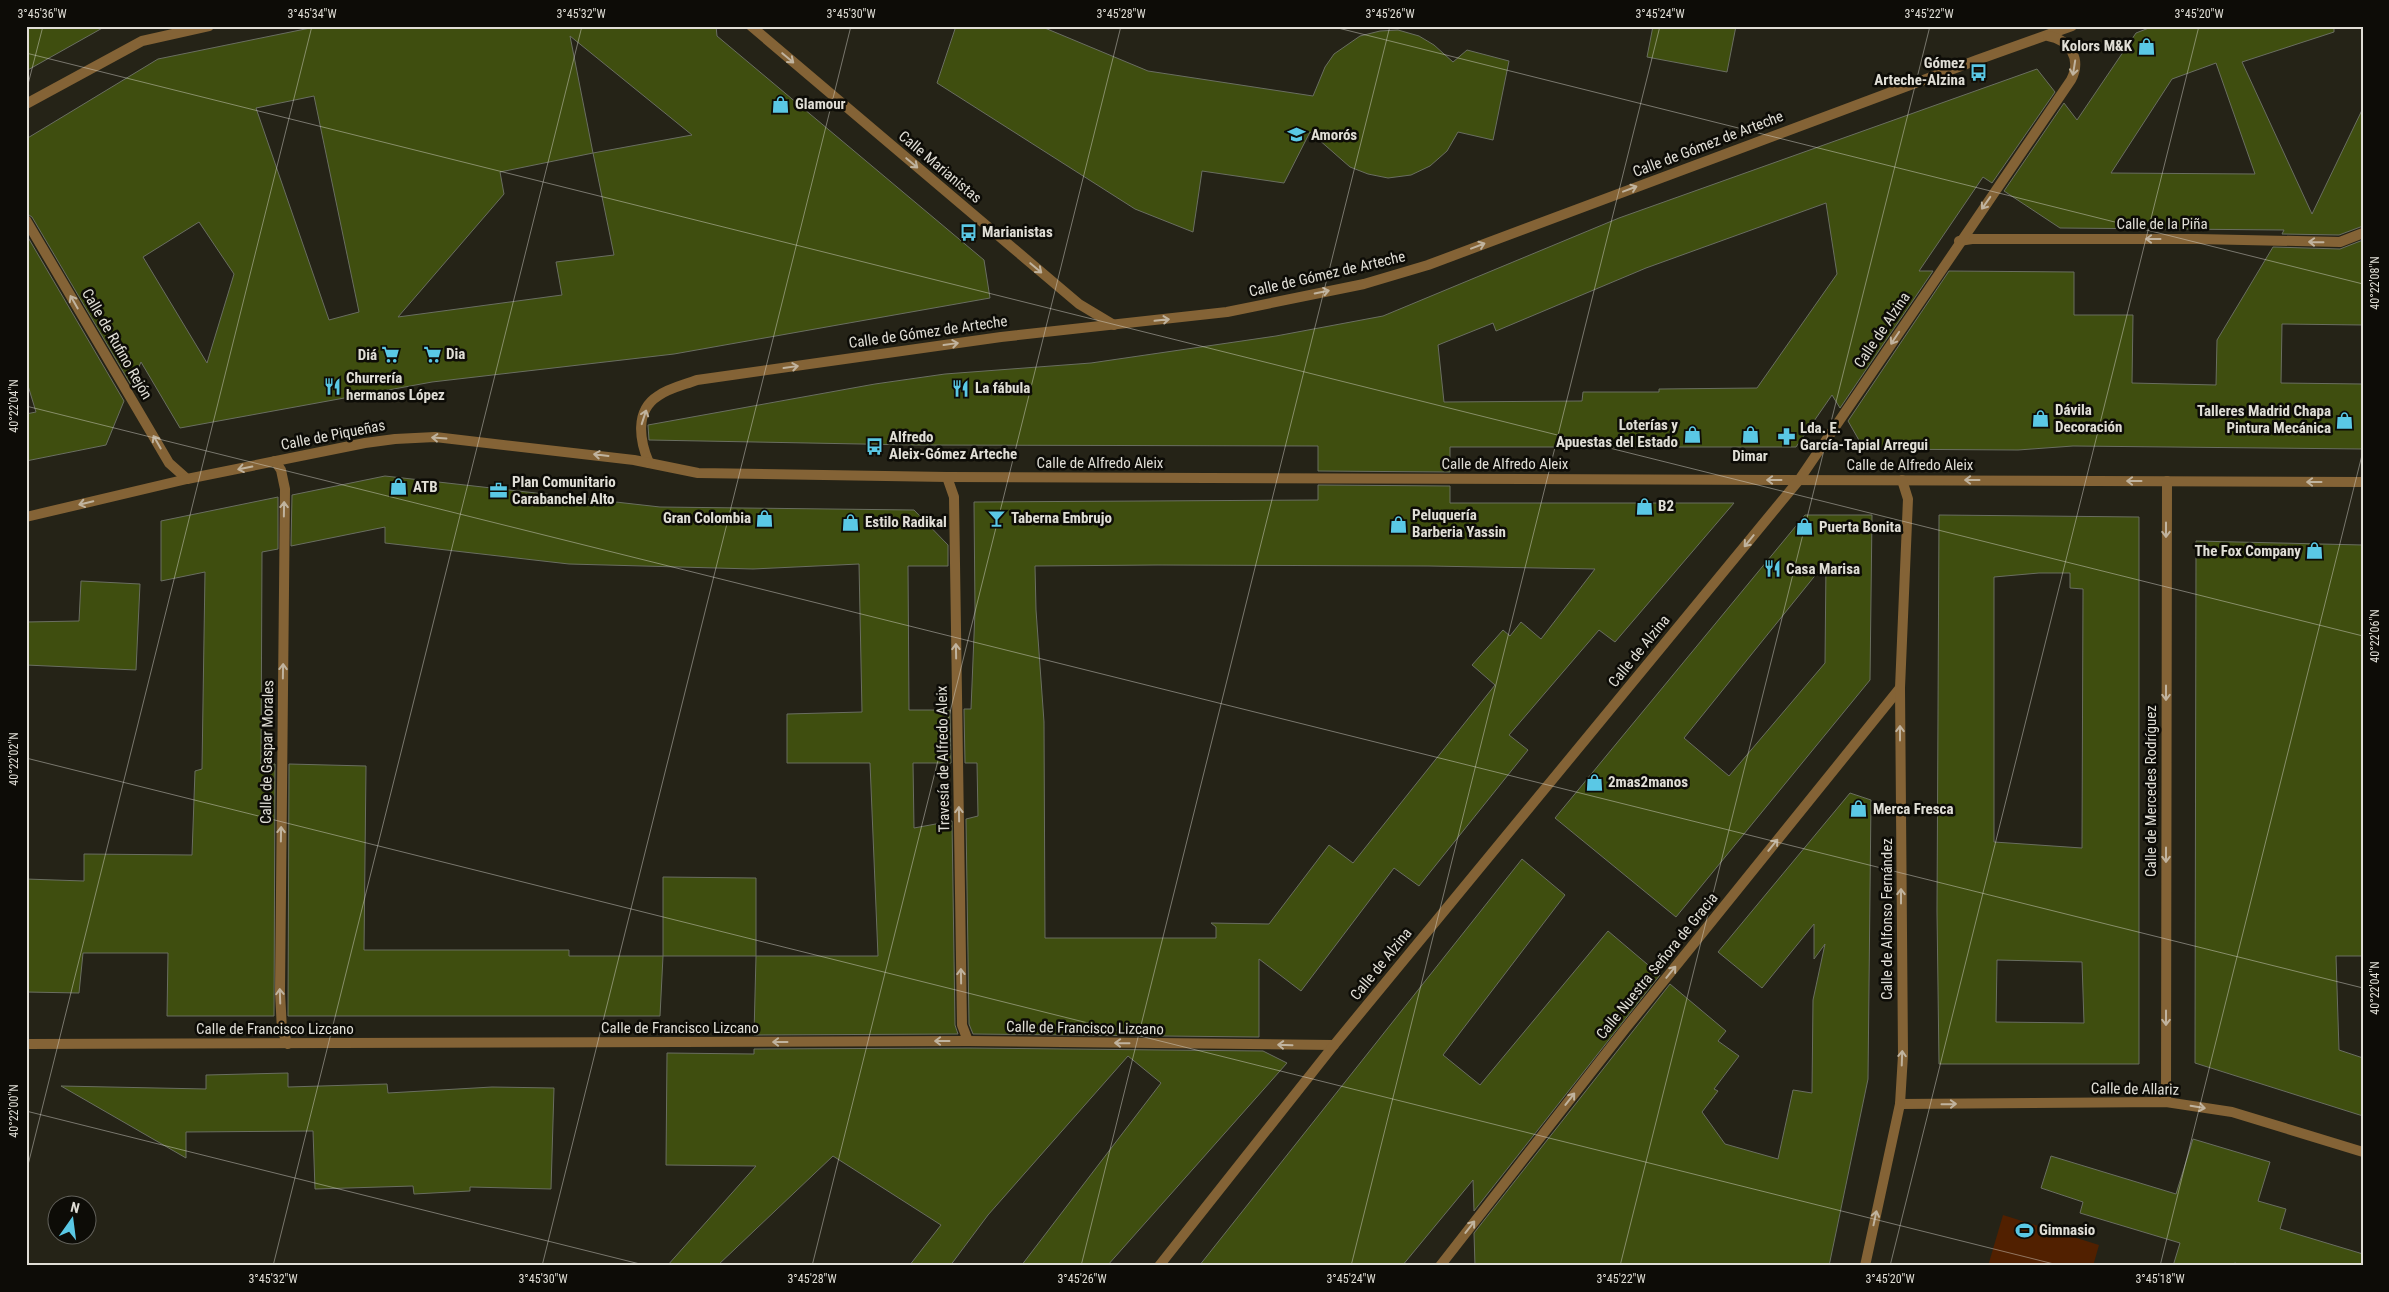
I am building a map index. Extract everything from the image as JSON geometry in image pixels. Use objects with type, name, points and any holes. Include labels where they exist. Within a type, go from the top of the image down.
[{"type":"street","points":[[26,104],[142,41],[209,26]]},
{"type":"street","name":"Calle Marianistas","points":[[751,26],[1079,304],[1114,325]]},
{"type":"street","name":"Calle de Gómez de Arteche","points":[[649,463],[642,448],[640,429],[646,409],[656,397],[697,380],[1001,337],[1227,312],[1364,284],[1428,265],[1976,60],[2072,26]]},
{"type":"street","name":"Calle de Alzina","points":[[1159,1266],[1334,1045],[1799,480],[2076,70],[2076,61],[2068,44],[2059,38],[2048,36]]},
{"type":"street","name":"Calle de Rufino Rejón","points":[[26,220],[169,463],[187,479]]},
{"type":"street","name":"Calle de la Piña","points":[[1959,241],[1972,239],[2198,239],[2340,242],[2363,233]]},
{"type":"street","name":"Calle de Piqueñas","points":[[26,517],[187,479],[394,438],[435,437],[607,456],[649,463]]},
{"type":"street","name":"Calle de Gaspar Morales","points":[[275,462],[281,470],[284,488],[280,992],[282,1030],[288,1044]]},
{"type":"street","name":"Calle de Alfredo Aleix","points":[[649,463],[698,473],[947,477],[2363,482]]},
{"type":"street","name":"Travesía de Alfredo Aleix","points":[[947,477],[954,497],[962,1025],[968,1041]]},
{"type":"street","name":"Calle de Alfonso Fernández","points":[[1865,1266],[1900,1104],[1903,1055],[1900,688],[1908,499],[1907,490],[1902,480]]},
{"type":"street","name":"Calle de Mercedes Rodríguez","points":[[2166,1102],[2167,482]]},
{"type":"street","name":"Calle Nuestra Señora de Gracia","points":[[1440,1266],[1625,1029],[1900,688]]},
{"type":"street","name":"Calle de Francisco Lizcano","points":[[26,1044],[968,1041],[1334,1045]]},
{"type":"street","name":"Calle de Allariz","points":[[1900,1104],[2166,1102],[2232,1112],[2363,1152]]},
{"type":"shaded area","name":"Gimnasio","points":[[2003,1215],[2099,1245],[2093,1266],[1988,1266]]},
{"type":"building","points":[[26,26],[106,26],[26,71]]},
{"type":"building","points":[[320,26],[716,26],[717,36],[984,260],[990,298],[674,354],[432,382],[180,428],[141,362],[131,385],[32,217],[26,213],[26,139],[158,59]],"holes":[[[570,36],[692,135],[593,153]],[[314,96],[359,312],[329,320],[256,108]],[[593,153],[614,255],[556,262],[562,295],[398,317],[504,194],[500,172]],[[199,222],[234,274],[207,363],[143,257]]]},
{"type":"building","points":[[956,26],[1040,26],[1148,71],[1313,96],[1325,67],[1334,54],[1360,36],[1380,31],[1398,30],[1419,36],[1434,45],[1453,62],[1467,50],[1509,61],[1493,140],[1458,132],[1447,151],[1430,166],[1411,175],[1388,178],[1368,174],[1350,167],[1310,132],[1284,183],[1202,171],[1193,232],[1135,209],[937,83]]},
{"type":"building","points":[[1653,26],[1736,26],[1727,72],[1647,57]]},
{"type":"building","points":[[2154,26],[2334,26],[2334,32],[2242,62],[2312,214],[2363,108],[2363,226],[2339,235],[2282,234],[2284,230],[2060,228],[2004,191],[2064,103],[2077,120],[2136,33]],"holes":[[[2216,63],[2255,174],[2111,173],[2172,79]]]},
{"type":"building","points":[[2037,69],[2055,92],[1992,183],[1983,177],[1919,271],[1933,271],[1840,408],[1832,395],[1796,447],[1450,447],[1450,472],[1318,471],[1318,446],[914,445],[649,440],[648,425],[875,384],[945,374],[1091,363],[1276,336],[1383,316],[1619,218]],"holes":[[[1826,203],[1837,274],[1757,388],[1659,389],[1659,392],[1583,392],[1582,401],[1444,402],[1438,345],[1493,323],[1496,331],[1646,268]]]},
{"type":"building","points":[[26,234],[124,401],[106,445],[26,461],[26,414],[36,412],[26,379]]},
{"type":"building","points":[[2363,240],[2363,325],[2282,324],[2281,383],[2363,384],[2363,449],[2073,446],[2018,450],[1864,449],[1848,421],[1949,271],[2074,272],[2074,315],[2133,315],[2132,383],[2216,385],[2217,340],[2273,247],[2340,249]]},
{"type":"building","points":[[385,476],[660,507],[914,510],[948,545],[948,566],[908,566],[909,710],[950,710],[951,763],[913,763],[914,828],[952,821],[955,1025],[958,1034],[754,1035],[756,956],[878,956],[870,763],[787,763],[787,714],[862,712],[859,564],[753,569],[569,564],[385,543],[385,527],[291,546],[292,495]]},
{"type":"building","points":[[1318,485],[1450,486],[1450,503],[1734,503],[1615,642],[1599,630],[1509,735],[1528,750],[1419,886],[1394,868],[1301,991],[1259,959],[1259,1037],[973,1034],[969,1024],[966,819],[978,816],[977,763],[965,763],[964,709],[971,709],[975,611],[974,502],[1318,500]],"holes":[[[1035,566],[1429,566],[1595,569],[1541,639],[1521,622],[1510,636],[1503,630],[1472,665],[1495,685],[1353,863],[1329,845],[1269,924],[1211,923],[1216,927],[1216,938],[1045,938],[1044,722],[1036,610]]]},
{"type":"building","points":[[278,497],[278,549],[262,552],[261,764],[275,764],[274,1016],[167,1016],[168,953],[83,953],[79,993],[26,992],[26,879],[84,881],[84,854],[192,855],[195,771],[202,769],[205,572],[161,581],[161,521]]},
{"type":"building","points":[[1805,515],[1872,515],[1870,680],[1676,917],[1555,818]],"holes":[[[1826,562],[1825,663],[1729,776],[1684,738]]]},
{"type":"building","points":[[1939,515],[2139,517],[2139,1064],[1939,1064],[1937,911]],"holes":[[[2039,573],[2070,573],[2070,588],[2083,589],[2082,848],[1994,842],[1994,577]],[[1997,960],[2082,962],[2084,1023],[1996,1022]]]},
{"type":"building","points":[[2196,541],[2363,545],[2363,956],[2336,956],[2339,1050],[2363,1058],[2363,1116],[2195,1063]]},
{"type":"building","points":[[81,581],[140,584],[136,670],[26,665],[26,622],[79,621]]},
{"type":"building","points":[[289,764],[366,766],[364,950],[569,950],[569,956],[663,956],[660,1016],[288,1016]]},
{"type":"building","points":[[1850,793],[1871,800],[1868,1079],[1829,1266],[1475,1266],[1474,1233],[1670,984],[1726,1031],[1718,1041],[1739,1056],[1714,1089],[1718,1091],[1702,1112],[1725,1144],[1778,1159],[1793,1090],[1812,1093],[1813,1000],[1825,944],[1814,959],[1814,924],[1762,988],[1718,952]]},
{"type":"building","points":[[1522,859],[1565,895],[1443,1055],[1480,1085],[1608,931],[1660,975],[1474,1211],[1473,1180],[1402,1266],[1199,1266]]},
{"type":"building","points":[[663,877],[756,878],[756,956],[663,956]]},
{"type":"building","points":[[968,1048],[1263,1051],[1287,1063],[1107,1266],[1021,1266],[1161,1083],[1128,1056],[988,1215],[950,1266],[909,1266],[941,1225],[833,1156],[717,1266],[667,1266],[756,1166],[666,1165],[667,1053],[754,1054],[754,1049]]},
{"type":"building","points":[[288,1073],[288,1087],[387,1084],[388,1093],[492,1087],[554,1088],[551,1189],[470,1187],[470,1191],[414,1194],[413,1186],[315,1189],[313,1131],[186,1132],[186,1158],[61,1086],[206,1089],[206,1075]]},
{"type":"building","points":[[2193,1139],[2270,1162],[2258,1201],[2286,1209],[2280,1229],[2363,1254],[2363,1266],[2242,1266],[2235,1263],[2230,1266],[2173,1266],[2180,1243],[2080,1213],[2083,1202],[2041,1188],[2051,1156],[2176,1194]]},
{"type":"place","name":"Kolors M&K","points":[[2146,46]]},
{"type":"place","name":"Gómez Arteche-Alzina","points":[[1979,72]]},
{"type":"place","name":"Glamour","points":[[781,104]]},
{"type":"place","name":"Amorós","points":[[1297,135]]},
{"type":"place","name":"Marianistas","points":[[968,232]]},
{"type":"place","name":"Dia","points":[[432,354]]},
{"type":"place","name":"Diá","points":[[391,355]]},
{"type":"place","name":"Churrería hermanos López","points":[[332,387]]},
{"type":"place","name":"La fábula","points":[[961,388]]},
{"type":"place","name":"Dávila Decoración","points":[[2041,419]]},
{"type":"place","name":"Talleres Madrid Chapa Pintura Mecánica","points":[[2345,420]]},
{"type":"place","name":"Loterías y Apuestas del Estado","points":[[1692,434]]},
{"type":"place","name":"Dimar","points":[[1750,435]]},
{"type":"place","name":"Lda. E. García-Tapial Arregui","points":[[1786,437]]},
{"type":"place","name":"Alfredo Aleix-Gómez Arteche","points":[[875,446]]},
{"type":"place","name":"ATB","points":[[399,487]]},
{"type":"place","name":"Plan Comunitario Carabanchel Alto","points":[[498,491]]},
{"type":"place","name":"B2","points":[[1644,506]]},
{"type":"place","name":"Gran Colombia","points":[[765,518]]},
{"type":"place","name":"Taberna Embrujo","points":[[997,518]]},
{"type":"place","name":"Estilo Radikal","points":[[851,522]]},
{"type":"place","name":"Peluquería Barberia Yassin","points":[[1398,524]]},
{"type":"place","name":"Puerta Bonita","points":[[1805,527]]},
{"type":"place","name":"The Fox Company","points":[[2315,551]]},
{"type":"place","name":"Casa Marisa","points":[[1772,569]]},
{"type":"place","name":"2mas2manos","points":[[1594,782]]},
{"type":"place","name":"Merca Fresca","points":[[1859,809]]},
{"type":"place","name":"Gimnasio","points":[[2025,1230]]}]
